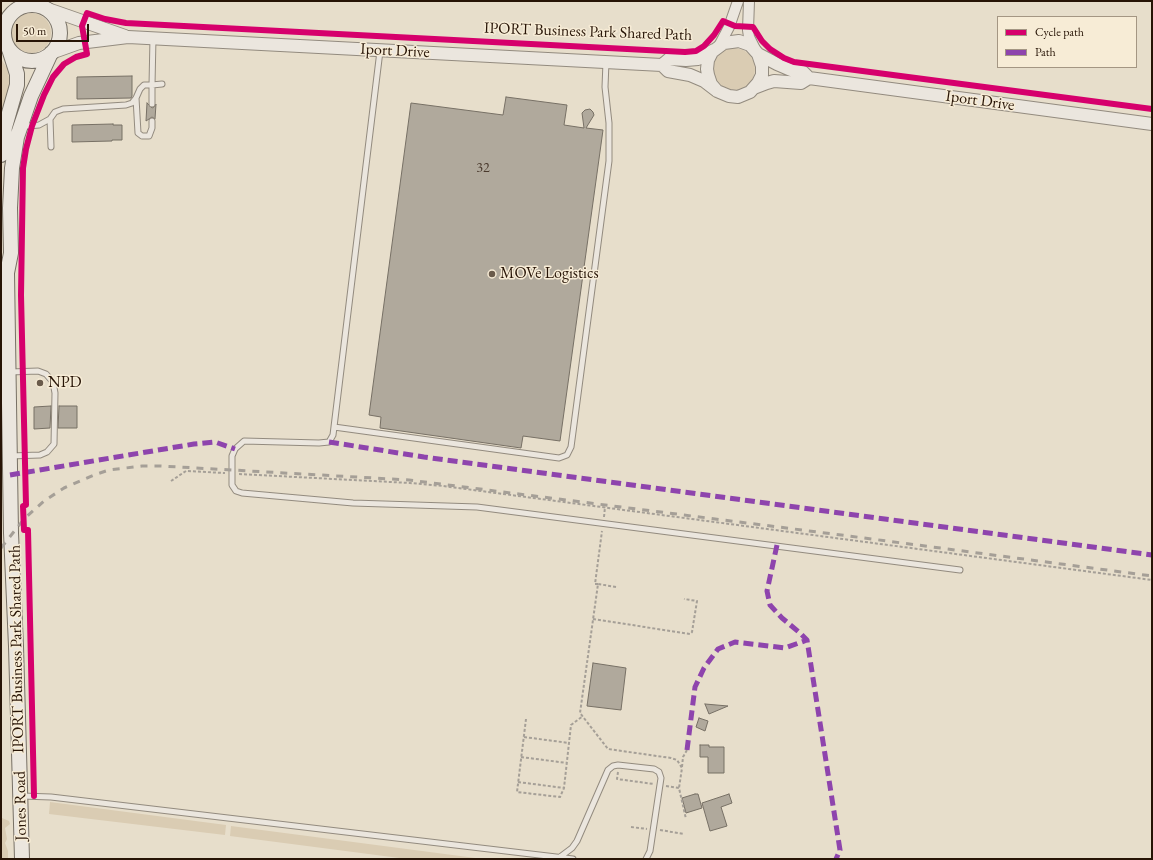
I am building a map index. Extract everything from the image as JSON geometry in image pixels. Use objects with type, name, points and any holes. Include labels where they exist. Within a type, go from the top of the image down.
[{"type":"main road","points":[[1,155],[5,127],[17,85],[17,74],[4,37],[4,27],[7,19],[16,10],[24,6],[40,4],[53,15],[59,28],[58,42],[51,53],[39,60],[30,60],[18,57],[4,37]]},
{"type":"main road","name":"Jones Road","points":[[22,859],[11,533],[7,273],[11,253],[12,168],[14,153],[21,123],[31,96],[51,53]]},
{"type":"main road","name":"Jones Road","points":[[1,231],[2,254],[7,273]]},
{"type":"street","points":[[738,1],[732,20],[708,60],[707,72],[711,84],[717,91],[726,95],[738,97],[747,94],[754,88],[760,81],[762,72],[762,62],[752,43],[748,30],[749,1]]},
{"type":"street","name":"Iport Drive","points":[[40,4],[128,37]]},
{"type":"street","name":"Iport Drive","points":[[51,53],[79,43],[128,37],[662,65],[668,71],[690,75],[717,91]]},
{"type":"street","points":[[716,48],[730,41],[739,41],[750,45],[757,53]]},
{"type":"street","name":"Iport Drive","points":[[662,65],[669,59],[698,59],[716,48]]},
{"type":"street","name":"Iport Drive","points":[[757,53],[784,68],[803,72],[809,78],[1152,124]]},
{"type":"street","name":"Iport Drive","points":[[754,88],[774,81],[801,84],[809,78]]},
{"type":"lane","points":[[152,104],[153,38]]},
{"type":"lane","points":[[380,50],[333,436],[329,442],[244,441],[235,449],[232,456],[232,486],[236,491],[242,493],[353,503],[477,507],[960,570]]},
{"type":"lane","points":[[334,427],[559,458],[567,455],[571,447],[609,161],[605,87],[606,62]]},
{"type":"lane","points":[[21,123],[28,126],[39,125],[50,118],[55,112],[63,109],[126,105],[132,103],[144,85],[162,84]]},
{"type":"lane","points":[[136,98],[138,133],[142,136],[150,136],[152,121]]},
{"type":"lane","points":[[50,118],[51,147]]},
{"type":"lane","points":[[9,372],[38,371],[46,374],[53,382],[55,393],[54,444],[48,452],[40,455],[10,456]]},
{"type":"lane","points":[[560,857],[572,848],[577,841],[608,770],[613,766],[618,765],[654,769],[659,772],[661,778],[650,851],[646,859]]},
{"type":"lane","points":[[21,796],[51,797],[573,859]]},
{"type":"path","points":[[171,481],[186,471],[410,483],[605,507],[1152,580]]},
{"type":"path","points":[[605,507],[595,584],[616,587]]},
{"type":"path","points":[[598,584],[580,713],[608,749],[671,758],[677,760],[682,768]]},
{"type":"path","points":[[593,619],[690,634],[692,632],[697,601],[684,599]]},
{"type":"path","points":[[526,719],[517,792],[560,797],[564,788],[571,725],[583,716]]},
{"type":"path","points":[[524,737],[569,744]]},
{"type":"path","points":[[686,819],[679,788],[683,757],[687,750]]},
{"type":"path","points":[[619,751],[618,779],[679,788]]},
{"type":"path","points":[[521,758],[567,763]]},
{"type":"path","points":[[518,782],[564,788]]},
{"type":"shaded area","points":[[35,13],[42,16],[48,22],[51,33],[50,41],[42,50],[35,53],[27,53],[20,50],[12,41],[11,29],[14,22],[23,14]]},
{"type":"shaded area","points":[[730,48],[738,48],[746,51],[752,57],[755,69],[752,81],[746,87],[738,90],[730,90],[722,87],[716,81],[713,73],[713,65],[716,57],[722,51]]},
{"type":"shaded area","points":[[1,59],[7,68],[9,86],[1,123]]},
{"type":"shaded area","points":[[50,802],[226,825],[225,835],[49,814]]},
{"type":"shaded area","points":[[2,818],[9,821],[10,824],[5,828],[7,839],[5,843],[8,851],[8,859],[1,859]]},
{"type":"shaded area","points":[[231,826],[483,859],[407,859],[230,836]]},
{"type":"building","points":[[132,76],[131,98],[77,99],[77,77]]},
{"type":"building","name":"MOVe Logistics","points":[[506,97],[567,105],[564,125],[584,128],[582,113],[585,110],[590,109],[594,115],[586,128],[603,130],[560,441],[523,436],[521,448],[380,428],[381,417],[369,415],[411,103],[503,115]]},
{"type":"building","points":[[147,103],[152,108],[156,104],[155,119],[152,117],[146,121]]},
{"type":"building","points":[[72,125],[122,125],[122,140],[72,142]]},
{"type":"building","points":[[51,406],[50,428],[34,429],[34,407]]},
{"type":"building","points":[[59,406],[77,406],[77,428],[58,428]]},
{"type":"building","points":[[593,663],[626,668],[621,710],[587,706]]},
{"type":"building","points":[[705,704],[728,706],[709,714]]},
{"type":"building","points":[[699,718],[708,721],[705,731],[696,727]]},
{"type":"building","points":[[700,745],[709,745],[709,747],[724,747],[724,773],[708,773],[708,757],[700,757]]},
{"type":"building","points":[[698,794],[702,808],[686,813],[682,798]]},
{"type":"building","points":[[729,794],[732,803],[721,807],[727,826],[710,831],[702,803]]},
{"type":"railway","points":[[1,548],[24,519],[44,501],[64,488],[109,470],[142,466],[161,466],[409,480],[1152,576]]},
{"type":"marked path","points":[[10,475],[194,444],[215,442],[235,449]]},
{"type":"marked path","points":[[329,442],[424,457],[1152,555]]},
{"type":"marked path","points":[[777,545],[767,591],[770,605],[807,640],[840,850],[836,859]]},
{"type":"marked path","points":[[687,750],[695,687],[704,668],[718,649],[735,642],[785,648],[807,640]]},
{"type":"cycle path","name":"IPORT Business Park Shared Path","points":[[34,796],[28,530],[24,530],[23,506],[26,505],[21,295],[23,168],[32,126],[53,77],[64,64],[76,57],[87,54],[82,26],[87,13],[105,19],[126,23],[685,52],[696,51],[704,46],[714,35],[723,21],[735,26],[753,27],[762,41],[770,49],[784,58],[794,62],[1152,109]]},
{"type":"place","name":"MOVe Logistics","points":[[492,274]]},
{"type":"place","name":"NPD","points":[[40,383]]}]
